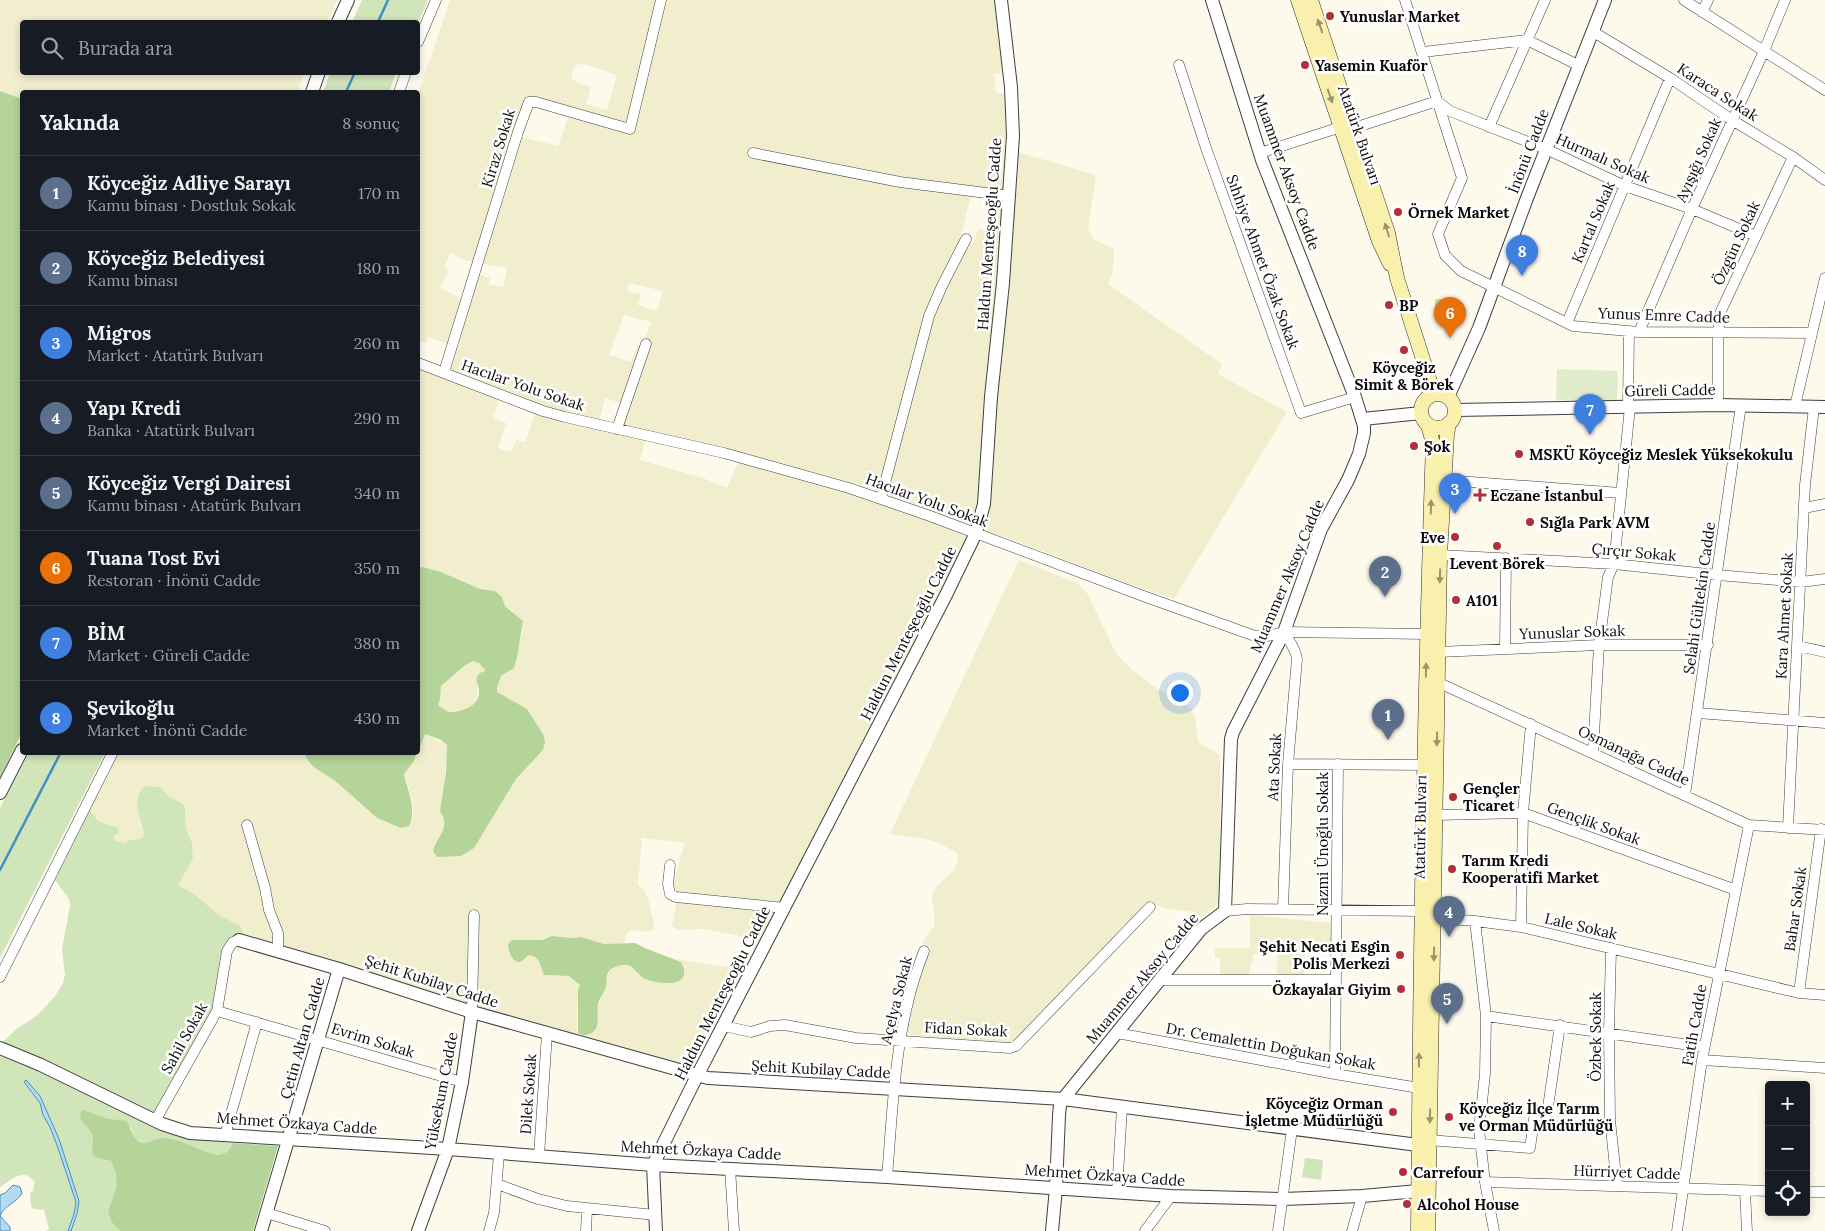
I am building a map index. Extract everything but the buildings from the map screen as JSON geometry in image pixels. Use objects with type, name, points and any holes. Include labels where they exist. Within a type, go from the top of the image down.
[{"type":"main road","name":"Atatürk Bulvarı","points":[[1298,0],[1388,233],[1398,278],[1434,394]]},
{"type":"main road","name":"Atatürk Bulvarı","points":[[1311,0],[1348,128]]},
{"type":"main road","points":[[1434,394],[1448,397],[1455,410],[1449,423],[1439,428],[1425,419],[1422,404],[1425,399],[1434,394]]},
{"type":"main road","name":"Atatürk Bulvarı","points":[[1425,419],[1433,443],[1426,634],[1419,1088],[1424,1143],[1428,1231]]},
{"type":"main road","name":"Atatürk Bulvarı","points":[[1418,1231],[1418,1191],[1424,1143],[1434,918],[1440,555],[1449,423]]},
{"type":"street","points":[[339,20],[348,0]]},
{"type":"street","points":[[420,37],[436,0]]},
{"type":"street","name":"Kiraz Sokak","points":[[444,372],[529,102],[536,102],[630,128],[661,0]]},
{"type":"street","name":"Haldun Menteşeoğlu Cadde","points":[[656,1231],[653,1165],[697,1076],[942,603],[976,533],[984,504],[991,396],[1010,196],[1013,136],[1012,109],[1000,0]]},
{"type":"street","name":"Muammer Aksoy Cadde","points":[[1052,1231],[1059,1115],[1063,1099],[1201,929],[1225,911],[1231,739],[1238,720],[1284,632],[1321,529],[1348,480],[1359,454],[1364,433],[1363,419],[1356,398],[1260,152],[1212,0]]},
{"type":"street","points":[[1260,152],[1437,101],[1405,0]]},
{"type":"street","points":[[1489,127],[1545,0]]},
{"type":"street","name":"İnönü Cadde","points":[[1448,397],[1479,328],[1578,65],[1605,0]]},
{"type":"street","points":[[1684,0],[1825,90]]},
{"type":"street","points":[[1702,12],[1708,0]]},
{"type":"street","name":"Ayışığı Sokak","points":[[1593,752],[1599,645],[1608,578],[1614,564],[1634,332],[1764,51],[1785,0]]},
{"type":"street","name":"Karaca Sokak","points":[[1592,32],[1670,78],[1732,120],[1793,157],[1825,180]]},
{"type":"street","points":[[1423,52],[1527,40],[1578,65]]},
{"type":"street","name":"Sıhhiye Ahmet Özak Sokak","points":[[1179,65],[1206,148],[1301,414],[1356,398]]},
{"type":"street","points":[[313,90],[318,75]]},
{"type":"street","points":[[400,90],[405,75]]},
{"type":"street","name":"Kartal Sokak","points":[[1567,323],[1670,78]]},
{"type":"street","name":"Hurmalı Sokak","points":[[1437,101],[1450,111],[1546,149],[1625,186],[1692,209],[1756,236]]},
{"type":"street","name":"Yunus Emre Cadde","points":[[1437,101],[1462,178],[1438,234],[1445,255],[1461,271],[1573,326],[1634,332],[1812,332]]},
{"type":"street","points":[[753,154],[900,182],[1010,196]]},
{"type":"street","name":"Özgün Sokak","points":[[1718,405],[1718,332],[1720,312],[1793,157]]},
{"type":"street","points":[[880,498],[929,316],[966,239]]},
{"type":"street","points":[[1796,406],[1825,278]]},
{"type":"street","points":[[617,429],[646,344]]},
{"type":"street","name":"Hacılar Yolu Sokak","points":[[420,364],[543,411],[724,453],[822,479],[880,498],[1255,636],[1268,636],[1284,632],[1426,634]]},
{"type":"street","name":"Güreli Cadde","points":[[1455,410],[1718,405],[1820,407]]},
{"type":"street","name":"Selahi Gültekin Cadde","points":[[1686,795],[1741,406]]},
{"type":"street","name":"Kara Ahmet Sokak","points":[[1788,828],[1805,485],[1820,407]]},
{"type":"street","points":[[1363,419],[1425,419]]},
{"type":"street","points":[[1444,480],[1621,493]]},
{"type":"street","points":[[1804,508],[1825,504]]},
{"type":"street","name":"Çırçır Sokak","points":[[1440,555],[1614,564],[1801,582],[1825,580]]},
{"type":"street","points":[[1505,649],[1506,558]]},
{"type":"street","name":"Ata Sokak","points":[[1283,909],[1288,764],[1297,659],[1296,651],[1284,632]]},
{"type":"street","name":"Yunuslar Sokak","points":[[1438,652],[1599,645],[1708,645]]},
{"type":"street","points":[[1798,646],[1825,652]]},
{"type":"street","name":"Osmanağa Cadde","points":[[1438,682],[1749,825],[1823,830]]},
{"type":"street","points":[[1698,713],[1825,723]]},
{"type":"street","points":[[1521,927],[1523,813],[1531,724]]},
{"type":"street","points":[[0,793],[20,754]]},
{"type":"street","points":[[0,977],[111,755]]},
{"type":"street","points":[[1288,764],[1424,766]]},
{"type":"street","name":"Nazmi Ünoğlu Sokak","points":[[1335,1074],[1338,764]]},
{"type":"street","name":"Gençlik Sokak","points":[[1436,815],[1523,813],[1736,890]]},
{"type":"street","points":[[247,825],[265,888],[269,910],[278,933],[278,952]]},
{"type":"street","name":"Fatih Cadde","points":[[1678,1231],[1704,1047],[1749,825]]},
{"type":"street","name":"Bahar Sokak","points":[[1798,993],[1823,830]]},
{"type":"street","points":[[670,865],[668,890],[670,894],[676,897],[784,908]]},
{"type":"street","name":"Fidan Sokak","points":[[724,1026],[751,1032],[770,1026],[784,1025],[842,1036],[1010,1048],[1016,1046],[1150,906]]},
{"type":"street","points":[[1225,911],[1240,909],[1422,911]]},
{"type":"street","points":[[472,1012],[474,915]]},
{"type":"street","name":"Lale Sokak","points":[[1434,918],[1521,927],[1798,993],[1825,996]]},
{"type":"street","points":[[1475,921],[1486,1016],[1485,1074],[1479,1130],[1485,1182],[1494,1231]]},
{"type":"street","name":"Şehit Kubilay Cadde","points":[[238,940],[338,969],[472,1012],[697,1076],[894,1090],[1063,1099],[1292,1129],[1424,1143]]},
{"type":"street","name":"Sahil Sokak","points":[[155,1121],[218,1011],[227,951],[233,942],[238,940]]},
{"type":"street","name":"Özbek Sokak","points":[[1611,948],[1609,1033],[1610,1120],[1617,1186]]},
{"type":"street","name":"Açelya Sokak","points":[[887,1177],[900,1041],[908,1003],[924,950]]},
{"type":"street","name":"Çetin Altan Cadde","points":[[261,1231],[319,1039],[338,969]]},
{"type":"street","points":[[1161,980],[1336,980]]},
{"type":"street","name":"Evrim Sokak","points":[[218,1011],[462,1082]]},
{"type":"street","name":"Yüksekum Cadde","points":[[418,1231],[448,1149],[462,1082],[472,1012]]},
{"type":"street","points":[[1486,1016],[1560,1025],[1704,1047]]},
{"type":"street","points":[[225,1135],[257,1022]]},
{"type":"street","points":[[1424,1143],[1481,1144],[1530,1148],[1535,1113],[1547,1114],[1560,1025]]},
{"type":"street","name":"Dilek Sokak","points":[[539,1156],[547,1033]]},
{"type":"street","name":"Dr. Cemalettin Doğukan Sokak","points":[[1117,1033],[1419,1088]]},
{"type":"street","name":"Mehmet Özkaya Cadde","points":[[0,1048],[41,1065],[155,1121],[182,1132],[448,1149],[653,1165],[887,1177],[1171,1196],[1283,1199],[1362,1196],[1418,1191]]},
{"type":"street","points":[[1702,1060],[1825,1068]]},
{"type":"street","points":[[1118,1192],[1122,1107]]},
{"type":"street","points":[[1278,1231],[1292,1129]]},
{"type":"street","points":[[489,1231],[494,1213],[500,1154]]},
{"type":"street","points":[[730,1168],[734,1231]]},
{"type":"street","name":"Hürriyet Cadde","points":[[1485,1182],[1684,1190],[1765,1191]]},
{"type":"street","points":[[498,1184],[538,1199],[567,1206],[655,1214]]},
{"type":"street","points":[[1745,1191],[1747,1231]]},
{"type":"street","points":[[1810,1192],[1825,1192]]},
{"type":"street","points":[[1145,1231],[1171,1196]]},
{"type":"street","points":[[1352,1231],[1362,1196]]},
{"type":"street","points":[[586,1231],[587,1209]]},
{"type":"street","points":[[267,1213],[325,1231]]},
{"type":"shaded area","points":[[0,0],[337,0],[328,20],[20,20],[20,75],[303,75],[298,90],[20,90],[20,98],[0,91]]},
{"type":"shaded area","points":[[450,0],[997,0],[1005,72],[994,74],[996,93],[1006,93],[1009,140],[980,497],[974,527],[858,484],[750,455],[620,427],[627,405],[605,398],[599,422],[550,408],[449,371],[456,347],[428,337],[426,343],[420,341],[419,90]],"holes":[[[584,64],[617,75],[607,110],[586,104],[591,87],[578,83],[571,78],[576,65]],[[532,106],[569,115],[558,146],[522,137]],[[973,188],[995,191],[989,213],[997,216],[994,231],[978,229],[973,244],[960,239]],[[451,253],[467,261],[507,268],[503,287],[489,284],[490,278],[477,274],[468,301],[440,288],[449,270],[444,267]],[[629,283],[663,291],[657,311],[638,305],[641,294],[627,291]],[[624,315],[651,322],[642,348],[637,347],[631,362],[609,355]]]},
{"type":"shaded area","points":[[1018,152],[1096,175],[1088,228],[1095,240],[1114,249],[1113,271],[1108,284],[1222,364],[1218,374],[1287,412],[1174,599],[1003,536],[980,530],[987,504]]},
{"type":"shaded area","points":[[420,368],[500,397],[493,418],[506,423],[498,448],[511,452],[516,440],[525,442],[536,412],[646,438],[640,460],[703,478],[727,488],[739,460],[818,482],[970,535],[761,940],[703,929],[677,930],[672,925],[676,907],[673,883],[685,843],[642,838],[638,885],[643,889],[648,898],[654,929],[648,932],[631,930],[626,934],[625,943],[615,944],[604,944],[581,937],[557,936],[535,940],[516,940],[512,958],[522,961],[529,955],[532,955],[541,964],[542,971],[551,976],[569,976],[580,985],[578,990],[577,1027],[578,1033],[581,1035],[587,1035],[605,989],[609,971],[614,967],[620,965],[629,966],[643,978],[656,983],[677,982],[681,962],[676,959],[746,970],[695,1071],[459,1003],[245,937],[234,923],[219,915],[194,894],[177,885],[193,859],[192,843],[186,828],[185,808],[179,802],[168,796],[160,787],[145,786],[137,799],[140,825],[144,834],[142,838],[127,841],[126,843],[114,840],[114,836],[119,828],[98,821],[90,810],[118,755],[305,755],[315,768],[334,780],[369,812],[413,817],[413,803],[404,773],[416,755],[420,755],[420,746],[425,734],[447,745],[444,788],[441,799],[445,825],[442,834],[434,844],[516,779],[543,750],[543,734],[527,709],[497,692],[501,676],[507,673],[517,657],[518,644],[523,632],[512,610],[505,606],[502,597],[495,591],[480,589],[423,567],[420,568]]},
{"type":"shaded area","points":[[1019,560],[1077,583],[1087,593],[1116,653],[1129,667],[1153,686],[1191,708],[1195,716],[1198,742],[1220,755],[1221,901],[1202,917],[1192,912],[1163,908],[1151,901],[1014,1041],[1005,1042],[911,1035],[908,1032],[908,1028],[918,978],[931,947],[922,943],[934,926],[933,893],[936,887],[954,870],[958,861],[957,853],[939,843],[890,834]]},
{"type":"shaded area","points":[[473,661],[479,663],[486,671],[477,684],[478,694],[475,703],[467,709],[448,712],[438,705],[441,686],[464,666]]},
{"type":"shaded area","points":[[1250,915],[1333,923],[1332,947],[1305,946],[1304,977],[1277,976],[1277,952],[1263,951],[1262,954],[1253,954],[1249,977],[1220,977],[1220,958],[1215,957],[1215,948],[1250,948]]},
{"type":"green space","points":[[362,0],[428,0],[419,20],[353,20]]},
{"type":"green space","points":[[329,75],[395,75],[390,90],[324,90]]},
{"type":"green space","points":[[0,91],[20,98],[20,736],[0,778]]},
{"type":"green space","points":[[1435,299],[1456,299],[1456,321],[1435,321]]},
{"type":"green space","points":[[1557,369],[1618,371],[1617,402],[1556,400]]},
{"type":"green space","points":[[423,567],[441,572],[480,589],[495,591],[502,597],[505,606],[523,621],[514,668],[501,676],[497,692],[527,709],[543,734],[545,742],[543,750],[516,779],[474,848],[461,856],[437,857],[433,851],[444,828],[443,817],[440,811],[446,772],[447,745],[441,740],[425,734],[420,747],[420,568]],"holes":[[[473,661],[479,663],[486,671],[480,673],[477,678],[479,695],[477,700],[469,707],[459,711],[448,712],[438,705],[441,686],[464,666]]]},
{"type":"green space","points":[[28,755],[104,755],[0,958],[0,808]]},
{"type":"green space","points":[[305,755],[416,755],[414,761],[404,774],[412,806],[409,826],[401,828],[377,818],[334,780],[309,762]]},
{"type":"green space","points":[[145,786],[160,787],[168,796],[183,804],[185,808],[186,828],[192,843],[193,859],[178,885],[194,894],[219,915],[240,926],[245,937],[233,937],[227,941],[220,959],[214,1010],[154,1113],[1,1044],[15,1030],[38,1015],[56,995],[63,983],[65,975],[62,949],[70,906],[69,899],[55,880],[90,810],[98,821],[119,828],[118,833],[114,836],[114,840],[126,843],[127,841],[142,838],[144,834],[137,803],[138,797]]},
{"type":"green space","points":[[552,936],[581,937],[604,944],[635,943],[681,962],[684,970],[683,976],[680,980],[674,982],[659,983],[645,979],[628,965],[620,965],[613,968],[608,973],[605,988],[598,1004],[596,1029],[589,1034],[582,1035],[578,1033],[578,990],[580,985],[569,976],[544,975],[540,962],[536,958],[529,955],[519,962],[512,957],[509,950],[508,944],[512,940],[542,940]]},
{"type":"green space","points":[[0,1051],[185,1137],[233,1143],[227,1152],[219,1155],[168,1138],[142,1143],[135,1138],[131,1128],[118,1120],[105,1118],[84,1110],[89,1130],[94,1135],[97,1158],[111,1161],[114,1169],[118,1194],[117,1227],[120,1231],[71,1231],[79,1201],[59,1139],[40,1096],[26,1080],[24,1082],[40,1103],[43,1115],[50,1127],[76,1202],[68,1231],[46,1231],[49,1229],[44,1210],[33,1209],[31,1206],[30,1193],[33,1191],[35,1182],[26,1175],[22,1175],[13,1178],[0,1187]]},
{"type":"green space","points":[[84,1110],[105,1118],[126,1121],[134,1136],[142,1143],[168,1138],[219,1155],[227,1152],[233,1143],[278,1146],[253,1231],[120,1231],[112,1222],[108,1211],[116,1186],[116,1175],[111,1161],[97,1158],[92,1153],[93,1135],[80,1118],[81,1111]]},
{"type":"green space","points":[[1305,1158],[1323,1160],[1321,1180],[1302,1177]]},
{"type":"water","points":[[26,1080],[40,1096],[59,1139],[79,1201],[71,1231],[68,1231],[76,1202],[50,1127],[43,1115],[40,1103],[24,1082]]},
{"type":"water","points":[[13,1185],[20,1187],[22,1193],[20,1196],[4,1209],[0,1216],[0,1195]]},
{"type":"water","points":[[0,1216],[10,1227],[10,1231],[0,1231]]},
{"type":"waterway","points":[[379,20],[388,0]]},
{"type":"waterway","points":[[347,90],[354,75]]},
{"type":"waterway","points":[[0,870],[59,755]]},
{"type":"place","name":"Yunuslar Market","points":[[1330,16]]},
{"type":"place","name":"Yasemin Kuaför","points":[[1305,65]]},
{"type":"place","name":"Örnek Market","points":[[1398,212]]},
{"type":"place","name":"Şevikoğlu","points":[[1522,276]]},
{"type":"place","name":"BP","points":[[1389,305]]},
{"type":"place","name":"Tuana Tost Evi","points":[[1450,338]]},
{"type":"place","name":"Köyceğiz Simit & Börek","points":[[1404,350]]},
{"type":"place","name":"BİM","points":[[1590,435]]},
{"type":"place","name":"Şok","points":[[1414,446]]},
{"type":"place","name":"MSKÜ Köyceğiz Meslek Yüksekokulu","points":[[1519,454]]},
{"type":"place","name":"Eczane İstanbul","points":[[1480,495]]},
{"type":"place","name":"Migros","points":[[1455,514]]},
{"type":"place","name":"Sığla Park AVM","points":[[1530,522]]},
{"type":"place","name":"Eve","points":[[1455,537]]},
{"type":"place","name":"Levent Börek","points":[[1497,546]]},
{"type":"place","name":"Köyceğiz Belediyesi","points":[[1385,597]]},
{"type":"place","name":"A101","points":[[1456,600]]},
{"type":"place","name":"Köyceğiz Adliye Sarayı","points":[[1388,740]]},
{"type":"place","name":"Gençler Ticaret","points":[[1453,797]]},
{"type":"place","name":"Tarım Kredi Kooperatifi Market","points":[[1452,869]]},
{"type":"place","name":"Yapı Kredi","points":[[1449,937]]},
{"type":"place","name":"Şehit Necati Esgin Polis Merkezi","points":[[1400,955]]},
{"type":"place","name":"Özkayalar Giyim","points":[[1401,989]]},
{"type":"place","name":"Köyceğiz Vergi Dairesi","points":[[1447,1024]]},
{"type":"place","name":"Köyceğiz Orman İşletme Müdürlüğü","points":[[1393,1112]]},
{"type":"place","name":"Köyceğiz İlçe Tarım ve Orman Müdürlüğü","points":[[1449,1117]]},
{"type":"place","name":"Carrefour","points":[[1403,1172]]},
{"type":"place","name":"Alcohol House","points":[[1407,1204]]}]
